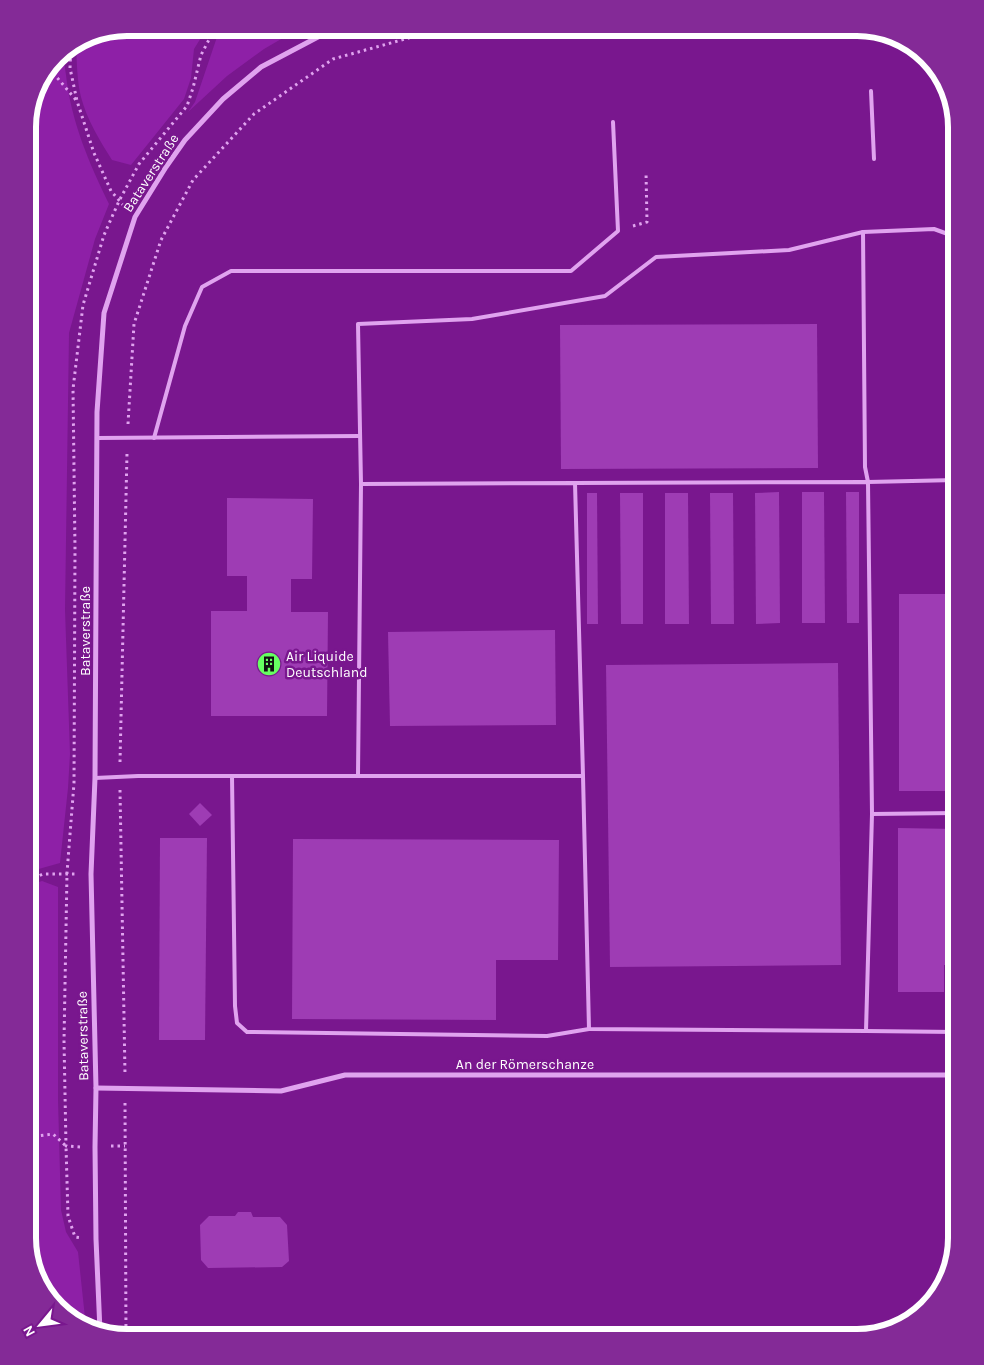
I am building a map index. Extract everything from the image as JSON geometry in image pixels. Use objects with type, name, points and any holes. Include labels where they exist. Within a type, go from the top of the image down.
[{"type":"street","name":"Bataverstraße","points":[[100,1324],[96,1239],[96,1088],[91,874],[95,778],[97,412],[104,313],[135,217],[185,140],[223,98],[261,67],[320,36]]},
{"type":"street","name":"An der Römerschanze","points":[[96,1088],[281,1091],[345,1075],[948,1075]]},
{"type":"lane","points":[[872,91],[874,158]]},
{"type":"lane","points":[[154,438],[185,326],[202,287],[231,271],[571,271],[618,231],[613,122]]},
{"type":"lane","points":[[358,775],[361,484],[358,324],[472,319],[605,296],[656,257],[789,250],[863,232],[934,229],[948,234]]},
{"type":"lane","points":[[863,232],[865,467],[868,482],[872,814],[866,1032]]},
{"type":"lane","points":[[97,438],[360,436]]},
{"type":"lane","points":[[361,484],[948,480]]},
{"type":"lane","points":[[575,483],[589,1029]]},
{"type":"lane","points":[[95,778],[358,775],[582,776]]},
{"type":"lane","points":[[232,776],[235,1006],[237,1023],[248,1032],[547,1036],[589,1029],[948,1032]]},
{"type":"lane","points":[[872,814],[948,813]]},
{"type":"path","points":[[96,1239],[75,1237],[68,1216],[66,1146],[64,1041],[67,874],[74,783],[75,549],[73,389],[82,305],[104,235],[119,201],[139,164],[187,106],[201,55],[210,36]]},
{"type":"path","points":[[126,1329],[125,1088],[120,777],[127,438],[134,324],[161,240],[193,180],[254,114],[333,59],[417,36]]},
{"type":"path","points":[[71,57],[70,68],[77,101],[94,153],[111,191],[119,201]]},
{"type":"path","points":[[54,74],[77,101]]},
{"type":"path","points":[[618,231],[647,222],[646,172]]},
{"type":"path","points":[[36,877],[43,874],[91,874]]},
{"type":"path","points":[[36,1136],[53,1134],[66,1146],[125,1146]]},
{"type":"shaded area","points":[[127,36],[202,36],[194,49],[191,78],[184,99],[131,165],[112,160],[98,138],[84,106],[77,72],[76,53],[98,41]]},
{"type":"shaded area","points":[[286,36],[264,49],[227,76],[188,112],[195,102],[217,37]]},
{"type":"shaded area","points":[[64,62],[68,92],[77,125],[88,157],[109,204],[95,239],[69,333],[65,610],[70,754],[60,863],[36,870],[36,121],[39,104],[48,82]]},
{"type":"shaded area","points":[[42,881],[58,887],[58,1100],[61,1210],[66,1232],[78,1252],[85,1318],[65,1304],[65,1300],[61,1300],[48,1283],[39,1261],[36,1238],[36,883]]},
{"type":"building","points":[[817,324],[818,468],[561,469],[560,325]]},
{"type":"building","points":[[779,492],[780,623],[756,624],[755,493]]},
{"type":"building","points":[[802,492],[824,492],[825,623],[802,623]]},
{"type":"building","points":[[846,492],[859,492],[859,623],[847,623]]},
{"type":"building","points":[[587,493],[597,493],[598,624],[587,624]]},
{"type":"building","points":[[620,493],[643,493],[643,624],[621,624]]},
{"type":"building","points":[[665,493],[688,493],[689,624],[665,624]]},
{"type":"building","points":[[710,493],[733,493],[734,624],[711,624]]},
{"type":"building","points":[[227,498],[313,499],[312,579],[291,579],[291,612],[328,612],[327,716],[211,716],[211,611],[247,611],[247,576],[227,576]]},
{"type":"building","points":[[899,594],[948,594],[948,791],[899,791]]},
{"type":"building","points":[[555,630],[556,725],[390,726],[388,632]]},
{"type":"building","points":[[838,663],[841,965],[610,967],[606,665]]},
{"type":"building","points":[[200,803],[212,815],[200,826],[189,814]]},
{"type":"building","points":[[898,828],[948,829],[948,965],[944,965],[944,992],[898,992]]},
{"type":"building","points":[[160,838],[207,838],[205,1040],[159,1040]]},
{"type":"building","points":[[293,839],[559,840],[558,960],[496,960],[496,1020],[292,1019]]},
{"type":"building","points":[[238,1212],[251,1212],[253,1217],[280,1217],[287,1225],[289,1261],[282,1267],[208,1268],[201,1260],[200,1225],[209,1216],[235,1216]]},
{"type":"place","name":"Air Liquide Deutschland","points":[[269,664]]}]
